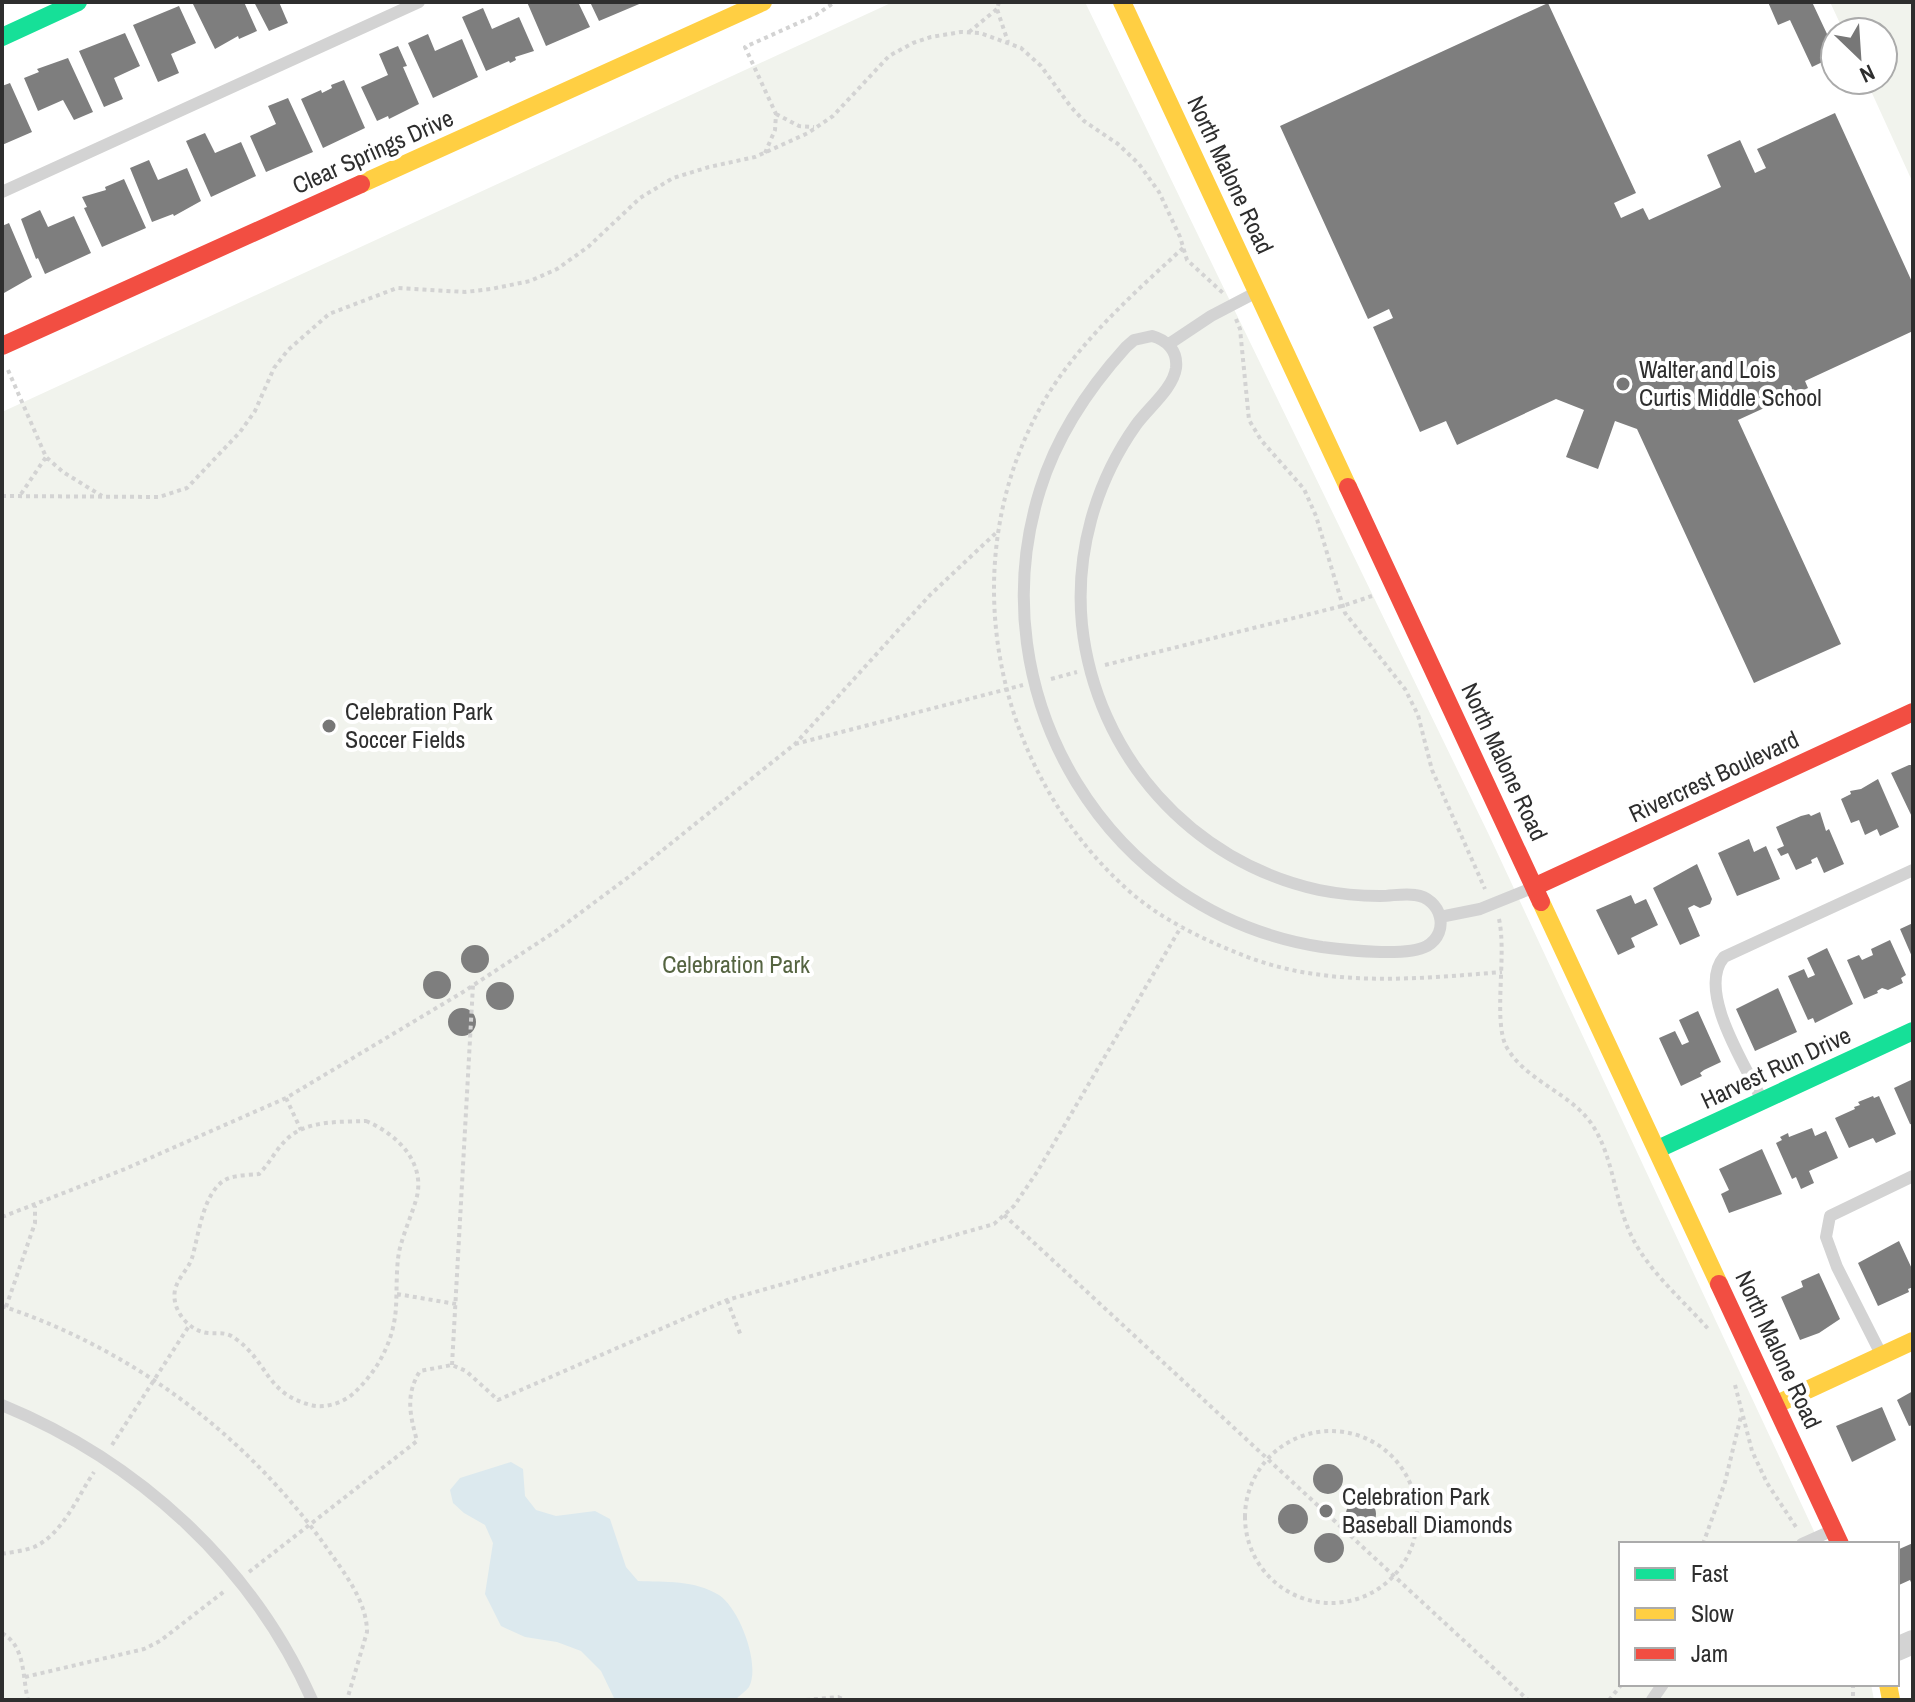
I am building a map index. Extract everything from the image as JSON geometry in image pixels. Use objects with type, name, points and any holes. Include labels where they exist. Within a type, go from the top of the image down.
[{"type":"street","points":[[2,37],[78,2]]},
{"type":"street","name":"Clear Springs Drive","points":[[2,346],[763,2]]},
{"type":"street","name":"North Malone Road","points":[[1122,2],[1837,1537]]},
{"type":"street","name":"Rivercrest Boulevard","points":[[1536,886],[1913,712]]},
{"type":"street","name":"Harvest Run Drive","points":[[1658,1149],[1913,1031]]},
{"type":"street","points":[[1777,1404],[1913,1341]]},
{"type":"lane","points":[[2,192],[419,2]]},
{"type":"lane","points":[[1169,344],[1258,292]]},
{"type":"lane","points":[[1152,336],[1169,344],[1177,362],[1172,380],[1127,437],[1112,464],[1095,506],[1084,551],[1081,612],[1084,642],[1094,686],[1111,729],[1126,755],[1162,803],[1209,842],[1234,858],[1261,872],[1319,890],[1380,896],[1419,895],[1434,904],[1440,917],[1440,929],[1431,944],[1423,948],[1383,952],[1336,949],[1289,940],[1230,919],[1176,888],[1127,848],[1087,800],[1055,745],[1033,683],[1023,617],[1026,551],[1040,487],[1066,427],[1103,372],[1134,340],[1152,336]]},
{"type":"lane","points":[[1763,1101],[1721,1013],[1714,979],[1718,964],[1724,957],[1913,870]]},
{"type":"lane","points":[[1440,917],[1492,904],[1536,886]]},
{"type":"lane","points":[[1881,1356],[1837,1267],[1826,1237],[1830,1216],[1913,1176]]},
{"type":"lane","points":[[2,1405],[65,1434],[134,1478],[195,1531],[239,1580],[271,1625],[312,1700]]},
{"type":"lane","points":[[1810,1542],[1837,1537]]},
{"type":"path","points":[[765,153],[775,130],[776,114],[745,47],[816,15],[835,2]]},
{"type":"path","points":[[969,32],[997,9],[999,2]]},
{"type":"path","points":[[997,9],[1009,43]]},
{"type":"path","points":[[2,496],[159,497],[187,488],[240,432],[255,411],[274,368],[288,350],[329,314],[397,288],[465,292],[530,281],[557,269],[588,247],[640,198],[673,178],[765,153],[817,127],[833,116],[889,56],[913,43],[931,37],[969,32],[1021,48],[1041,66],[1084,121],[1118,144],[1139,164],[1159,192],[1187,260],[1217,286],[1231,305],[1240,329],[1249,420],[1261,440],[1304,489],[1316,516],[1345,613],[1405,689],[1418,715],[1432,770],[1500,921],[1503,950],[1501,1024],[1506,1045],[1520,1064],[1584,1114],[1599,1135],[1619,1205],[1633,1240],[1653,1268],[1714,1335]]},
{"type":"path","points":[[776,114],[799,126],[817,127]]},
{"type":"path","points":[[1183,248],[1099,329],[1057,380],[1038,411],[1020,451],[1004,501],[995,550],[994,610],[998,657],[1020,735],[1041,782],[1068,823],[1131,892],[1181,927],[1246,957],[1296,971],[1335,977],[1403,979],[1502,972]]},
{"type":"path","points":[[8,370],[46,457],[63,472],[104,498]]},
{"type":"path","points":[[21,494],[46,457]]},
{"type":"path","points":[[2,1217],[286,1098],[556,931],[795,744],[930,595],[999,530]]},
{"type":"path","points":[[25,1677],[144,1649],[160,1641],[310,1525],[417,1441],[408,1398],[412,1383],[420,1371],[452,1365],[466,1371],[498,1400],[727,1300],[994,1224],[1014,1206],[1037,1172],[1181,927]]},
{"type":"path","points":[[452,1365],[473,985]]},
{"type":"path","points":[[286,1098],[301,1130]]},
{"type":"path","points":[[366,1121],[386,1129],[408,1151],[417,1174],[417,1196],[399,1253],[396,1311],[384,1355],[368,1380],[346,1401],[315,1407],[291,1398],[275,1387],[255,1355],[237,1339],[223,1332],[205,1333],[189,1326],[178,1312],[174,1295],[179,1277],[190,1264],[204,1216],[220,1184],[231,1177],[259,1174],[288,1137],[301,1130],[333,1122],[366,1121]]},
{"type":"path","points":[[35,1205],[35,1223],[4,1306],[85,1340],[158,1382],[226,1435],[267,1474],[310,1525],[360,1600],[367,1632],[347,1700]]},
{"type":"path","points":[[1004,1215],[1528,1700]]},
{"type":"path","points":[[397,1294],[456,1304]]},
{"type":"path","points":[[727,1300],[741,1336]]},
{"type":"path","points":[[1731,1373],[1752,1451],[1767,1483],[1803,1542]]},
{"type":"path","points":[[1704,1542],[1725,1482],[1742,1414]]},
{"type":"path","points":[[1327,1430],[1361,1435],[1390,1453],[1410,1481],[1418,1514],[1412,1548],[1394,1576],[1366,1596],[1334,1603],[1300,1598],[1272,1581],[1252,1553],[1244,1521],[1249,1488],[1267,1459],[1294,1438],[1327,1430]]},
{"type":"path","points":[[2,1633],[10,1637],[25,1665],[28,1700]]},
{"type":"path","points":[[806,1700],[838,1697],[845,1700]]},
{"type":"green space","name":"Celebration Park","points":[[893,2],[1085,2],[1489,835],[1819,1542],[1619,1542],[1619,1686],[1871,1686],[1874,1700],[2,1700],[2,412]]},
{"type":"green space","points":[[1830,2],[1913,2],[1913,183],[1873,96],[1899,96],[1899,16],[1837,16]]},
{"type":"shaded area","points":[[511,1462],[523,1469],[525,1496],[536,1510],[556,1516],[595,1511],[610,1519],[626,1567],[638,1581],[690,1584],[710,1590],[727,1602],[740,1624],[750,1651],[752,1677],[748,1689],[735,1700],[615,1700],[601,1671],[581,1651],[557,1642],[525,1637],[501,1626],[485,1594],[493,1543],[485,1525],[453,1503],[450,1490],[460,1478]]},
{"type":"building","points":[[192,2],[244,2],[257,31],[239,39],[238,36],[215,49]]},
{"type":"building","points":[[254,2],[279,2],[288,23],[269,31]]},
{"type":"building","points":[[527,2],[578,2],[590,27],[546,46]]},
{"type":"building","points":[[590,2],[644,2],[599,21]]},
{"type":"building","points":[[1768,2],[1812,2],[1819,17],[1819,64],[1812,67],[1790,20],[1778,25]]},
{"type":"building","points":[[1548,3],[1636,193],[1614,203],[1621,218],[1643,208],[1649,220],[1721,187],[1707,155],[1740,140],[1755,173],[1766,168],[1757,149],[1835,113],[1913,284],[1913,331],[1805,381],[1808,388],[1738,420],[1841,644],[1754,683],[1637,429],[1615,421],[1598,469],[1566,457],[1584,410],[1556,399],[1457,445],[1446,421],[1420,432],[1373,327],[1393,318],[1389,309],[1368,319],[1280,126]]},
{"type":"building","points":[[179,6],[196,43],[171,54],[179,73],[158,82],[133,25]]},
{"type":"building","points":[[483,8],[492,29],[519,17],[534,51],[486,71],[462,17]]},
{"type":"building","points":[[125,33],[140,66],[114,78],[123,99],[104,107],[79,51]]},
{"type":"building","points":[[428,34],[435,51],[462,39],[478,77],[433,98],[408,43]]},
{"type":"building","points":[[398,46],[407,66],[403,67],[419,104],[389,119],[388,116],[377,121],[361,87],[388,75],[379,54]]},
{"type":"building","points":[[68,58],[93,112],[74,120],[63,100],[38,111],[24,78],[39,72],[37,69]]},
{"type":"building","points":[[344,80],[365,128],[323,148],[301,99],[321,90],[322,93]]},
{"type":"building","points":[[10,83],[32,132],[2,145],[2,86]]},
{"type":"building","points":[[288,98],[313,152],[266,172],[250,136],[276,124],[268,106]]},
{"type":"building","points":[[205,133],[215,153],[241,142],[256,176],[211,197],[186,141]]},
{"type":"building","points":[[149,160],[158,180],[187,168],[201,201],[174,216],[152,222],[130,168]]},
{"type":"building","points":[[124,179],[146,228],[102,247],[82,197],[106,190],[105,187]]},
{"type":"building","points":[[40,210],[48,227],[74,216],[91,253],[45,274],[21,219]]},
{"type":"building","points":[[9,223],[32,277],[4,293],[2,226]]},
{"type":"building","points":[[1913,765],[1913,819],[1891,773]]},
{"type":"building","points":[[1878,779],[1899,827],[1880,836],[1877,829],[1865,835],[1859,820],[1851,823],[1841,799],[1851,794],[1850,791],[1861,789]]},
{"type":"building","points":[[1820,812],[1826,831],[1829,829],[1844,864],[1824,873],[1817,857],[1811,860],[1812,863],[1796,870],[1788,853],[1781,856],[1777,849],[1784,846],[1776,827]]},
{"type":"building","points":[[1749,839],[1754,852],[1766,846],[1780,879],[1737,896],[1718,853]]},
{"type":"building","points":[[1697,864],[1712,899],[1710,904],[1700,908],[1694,905],[1688,908],[1700,936],[1680,945],[1653,888]]},
{"type":"building","points":[[1631,895],[1635,904],[1646,899],[1658,925],[1631,938],[1635,947],[1618,955],[1596,910]]},
{"type":"building","points":[[1913,923],[1913,959],[1900,929]]},
{"type":"building","points":[[1890,940],[1906,975],[1901,978],[1903,983],[1888,990],[1882,988],[1864,999],[1847,960],[1859,955],[1862,960],[1873,955],[1871,949]]},
{"type":"building","points":[[475,945],[485,949],[489,959],[485,969],[475,973],[465,969],[461,959],[465,949]]},
{"type":"building","points":[[1827,948],[1853,1004],[1815,1023],[1813,1018],[1808,1020],[1788,976],[1804,969],[1808,978],[1815,975],[1807,958]]},
{"type":"building","points":[[437,971],[447,975],[451,985],[447,995],[437,999],[427,995],[423,985],[427,975]]},
{"type":"building","points":[[500,982],[510,986],[514,996],[510,1006],[500,1010],[490,1006],[486,996],[490,986]]},
{"type":"building","points":[[1778,988],[1797,1032],[1755,1051],[1736,1009]]},
{"type":"building","points":[[462,1008],[472,1012],[476,1022],[472,1032],[462,1036],[452,1032],[448,1022],[452,1012]]},
{"type":"building","points":[[1698,1011],[1721,1062],[1681,1086],[1659,1038],[1675,1031],[1682,1045],[1689,1042],[1679,1020]]},
{"type":"building","points":[[1911,1080],[1913,1084],[1913,1125],[1894,1088]]},
{"type":"building","points":[[1873,1096],[1879,1096],[1896,1134],[1876,1143],[1873,1138],[1849,1148],[1835,1118]]},
{"type":"building","points":[[1812,1128],[1815,1136],[1826,1131],[1838,1158],[1809,1171],[1814,1183],[1801,1189],[1796,1177],[1792,1179],[1776,1143],[1788,1133],[1789,1137]]},
{"type":"building","points":[[1762,1149],[1782,1194],[1729,1213],[1721,1194],[1729,1190],[1719,1169]]},
{"type":"building","points":[[1899,1241],[1913,1271],[1913,1287],[1908,1289],[1909,1292],[1878,1306],[1858,1263]]},
{"type":"building","points":[[1819,1273],[1840,1319],[1819,1333],[1800,1340],[1781,1297],[1803,1287],[1801,1281]]},
{"type":"building","points":[[1913,1391],[1913,1425],[1909,1426],[1897,1400]]},
{"type":"building","points":[[1882,1407],[1896,1440],[1852,1462],[1836,1426]]},
{"type":"building","points":[[1328,1464],[1339,1468],[1343,1479],[1339,1490],[1328,1494],[1317,1490],[1313,1479],[1317,1468]]},
{"type":"building","points":[[1361,1499],[1372,1503],[1376,1514],[1372,1525],[1361,1529],[1350,1525],[1346,1514],[1350,1503]]},
{"type":"building","points":[[1293,1504],[1304,1508],[1308,1519],[1304,1530],[1293,1534],[1282,1530],[1278,1519],[1282,1508]]},
{"type":"building","points":[[1329,1533],[1340,1537],[1344,1548],[1340,1559],[1329,1563],[1318,1559],[1314,1548],[1318,1537]]},
{"type":"building","points":[[1913,1543],[1913,1587],[1910,1580],[1899,1585],[1899,1549]]},
{"type":"traffic: fast","points":[[2,37],[78,2]]},
{"type":"traffic: fast","points":[[1658,1149],[1913,1031]]},
{"type":"traffic: slow","points":[[361,184],[763,2]]},
{"type":"traffic: slow","points":[[1122,2],[1348,487]]},
{"type":"traffic: slow","points":[[1541,902],[1719,1284]]},
{"type":"traffic: slow","points":[[1777,1404],[1913,1341]]},
{"type":"traffic: slow","points":[[1888,1686],[1891,1700]]},
{"type":"traffic: jam","points":[[2,346],[361,184]]},
{"type":"traffic: jam","points":[[1348,487],[1541,902]]},
{"type":"traffic: jam","points":[[1536,886],[1913,712]]},
{"type":"traffic: jam","points":[[1719,1284],[1839,1542]]},
{"type":"place","name":"Walter and Lois Curtis Middle School","points":[[1623,384]]},
{"type":"place","name":"Celebration Park Soccer Fields","points":[[329,726]]},
{"type":"place","name":"Celebration Park Baseball Diamonds","points":[[1326,1511]]}]
